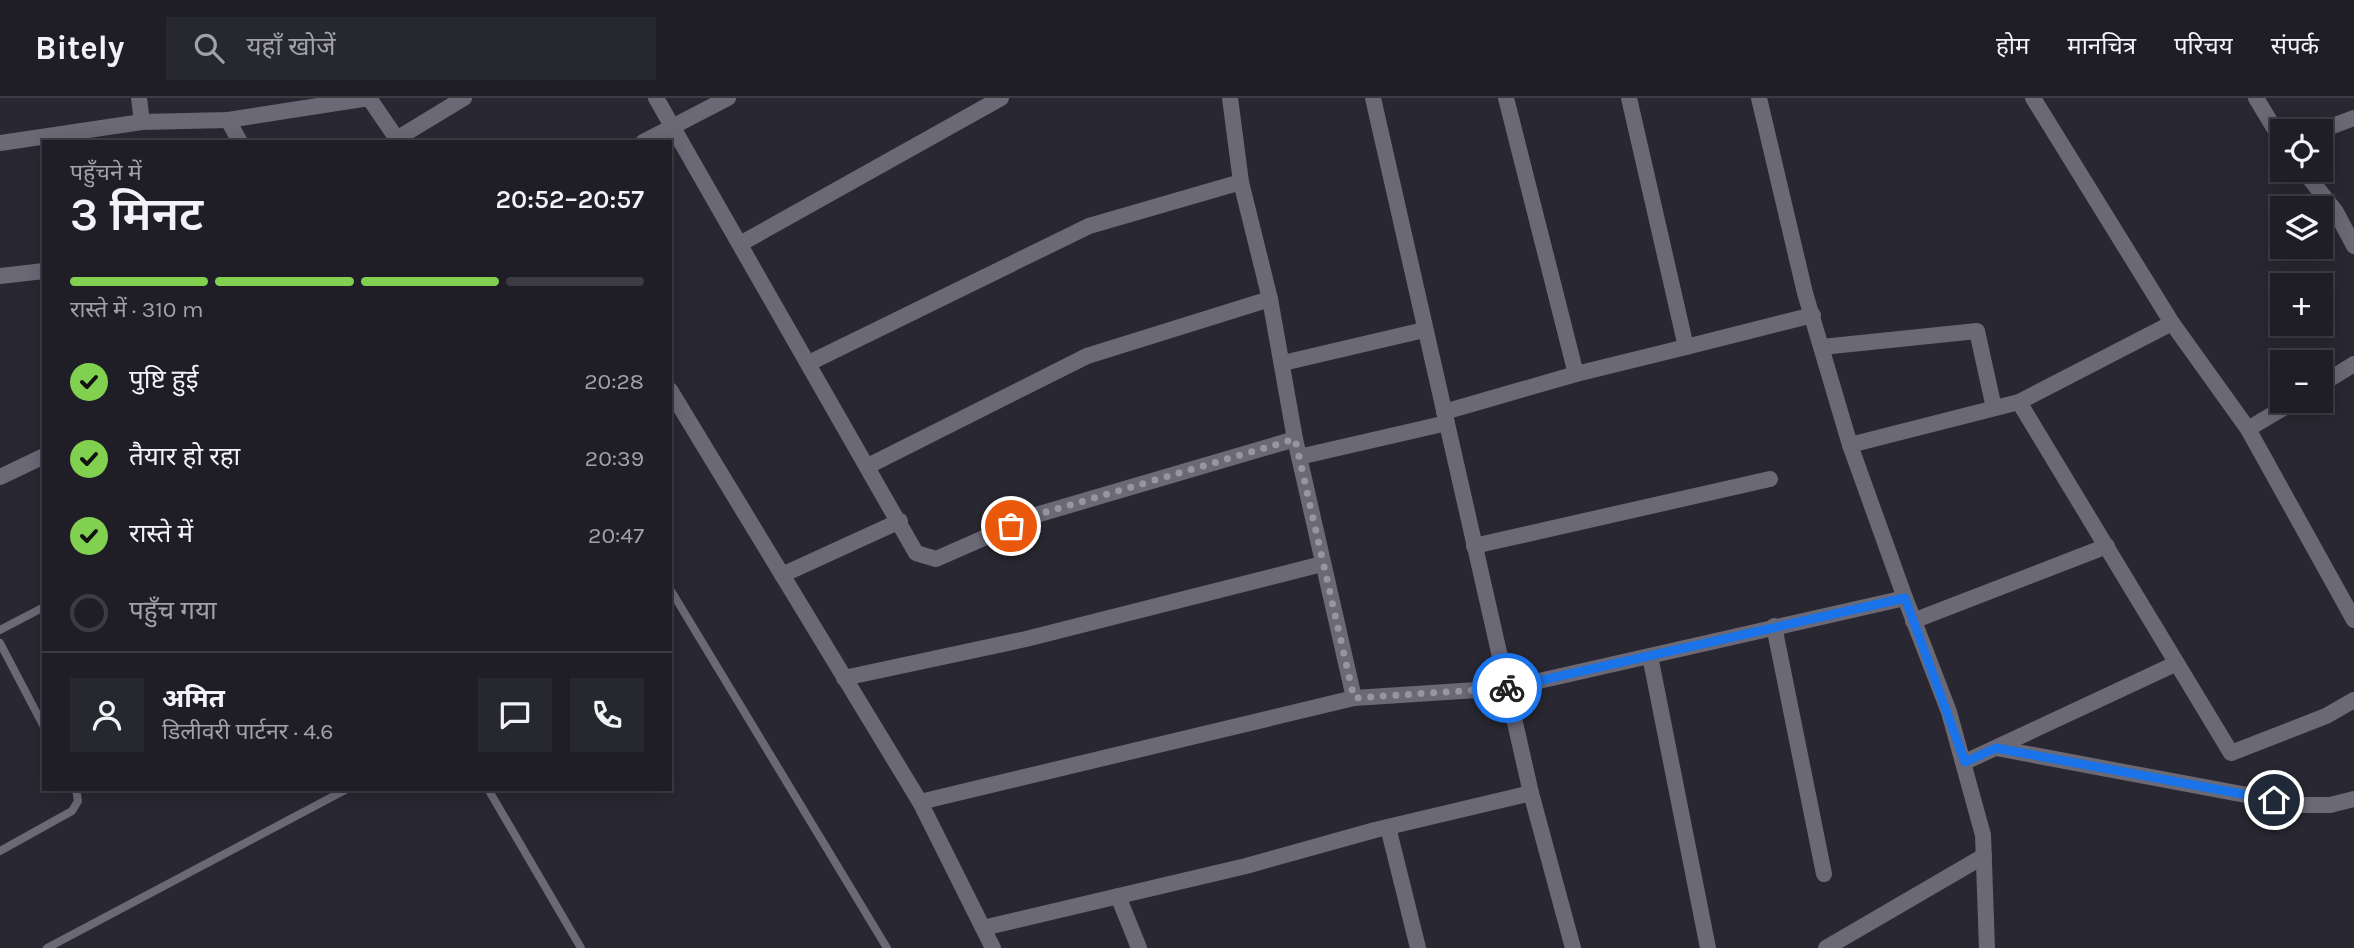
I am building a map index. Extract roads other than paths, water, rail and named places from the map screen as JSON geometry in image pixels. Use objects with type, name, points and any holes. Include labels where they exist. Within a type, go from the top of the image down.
[{"type":"street","points":[[139,98],[142,122]]},
{"type":"street","points":[[0,143],[112,135],[142,122],[228,120],[369,99],[399,140],[464,98]]},
{"type":"street","points":[[656,98],[916,552],[936,559],[1036,515],[1295,439]]},
{"type":"street","points":[[647,140],[728,98]]},
{"type":"street","points":[[740,244],[1002,98]]},
{"type":"street","points":[[1230,98],[1241,182],[1270,299],[1295,439],[1354,698]]},
{"type":"street","points":[[1373,98],[1423,330],[1531,793],[1573,948]]},
{"type":"street","points":[[1506,98],[1576,374]]},
{"type":"street","points":[[1629,98],[1686,347]]},
{"type":"street","points":[[1759,98],[1813,315],[1850,445],[1965,762],[1983,835],[1987,948]]},
{"type":"street","points":[[2033,98],[2172,323],[2248,429],[2354,620]]},
{"type":"street","points":[[2256,98],[2270,121]]},
{"type":"street","points":[[2333,126],[2354,118]]},
{"type":"street","points":[[228,120],[239,140]]},
{"type":"street","points":[[809,363],[1089,226],[1241,182]]},
{"type":"street","points":[[2313,182],[2336,212],[2354,246]]},
{"type":"street","points":[[0,276],[42,271]]},
{"type":"street","points":[[868,466],[1087,356],[1270,299]]},
{"type":"street","points":[[1299,457],[1445,417],[1576,374],[1813,315]]},
{"type":"street","points":[[1850,445],[2019,402],[2172,323]]},
{"type":"street","points":[[1283,363],[1423,330]]},
{"type":"street","points":[[1822,346],[1977,331],[1994,408]]},
{"type":"street","points":[[2333,377],[2354,365]]},
{"type":"street","points":[[672,393],[920,802],[993,948]]},
{"type":"street","points":[[2019,402],[2231,753],[2326,716],[2354,700]]},
{"type":"street","points":[[2248,429],[2275,413]]},
{"type":"street","points":[[0,477],[42,457]]},
{"type":"street","points":[[1474,546],[1770,479]]},
{"type":"street","points":[[782,575],[900,522]]},
{"type":"street","points":[[1913,621],[2107,546]]},
{"type":"street","points":[[844,678],[1026,639],[1322,564]]},
{"type":"street","points":[[920,802],[1354,698],[1508,688],[1905,598]]},
{"type":"street","points":[[1774,626],[1824,874]]},
{"type":"street","points":[[1650,656],[1708,948]]},
{"type":"street","points":[[1965,762],[2175,664]]},
{"type":"street","points":[[1996,748],[2300,804],[2330,804],[2354,799]]},
{"type":"street","points":[[983,928],[1246,866],[1388,827],[1531,793]]},
{"type":"street","points":[[1388,827],[1418,948]]},
{"type":"street","points":[[1826,948],[1984,856]]},
{"type":"street","points":[[1118,896],[1139,948]]},
{"type":"lane","points":[[672,592],[887,948]]},
{"type":"lane","points":[[0,631],[42,608]]},
{"type":"lane","points":[[0,643],[42,723]]},
{"type":"lane","points":[[0,851],[72,811],[78,801],[76,791]]},
{"type":"lane","points":[[47,948],[343,791]]},
{"type":"lane","points":[[489,791],[581,948]]}]
